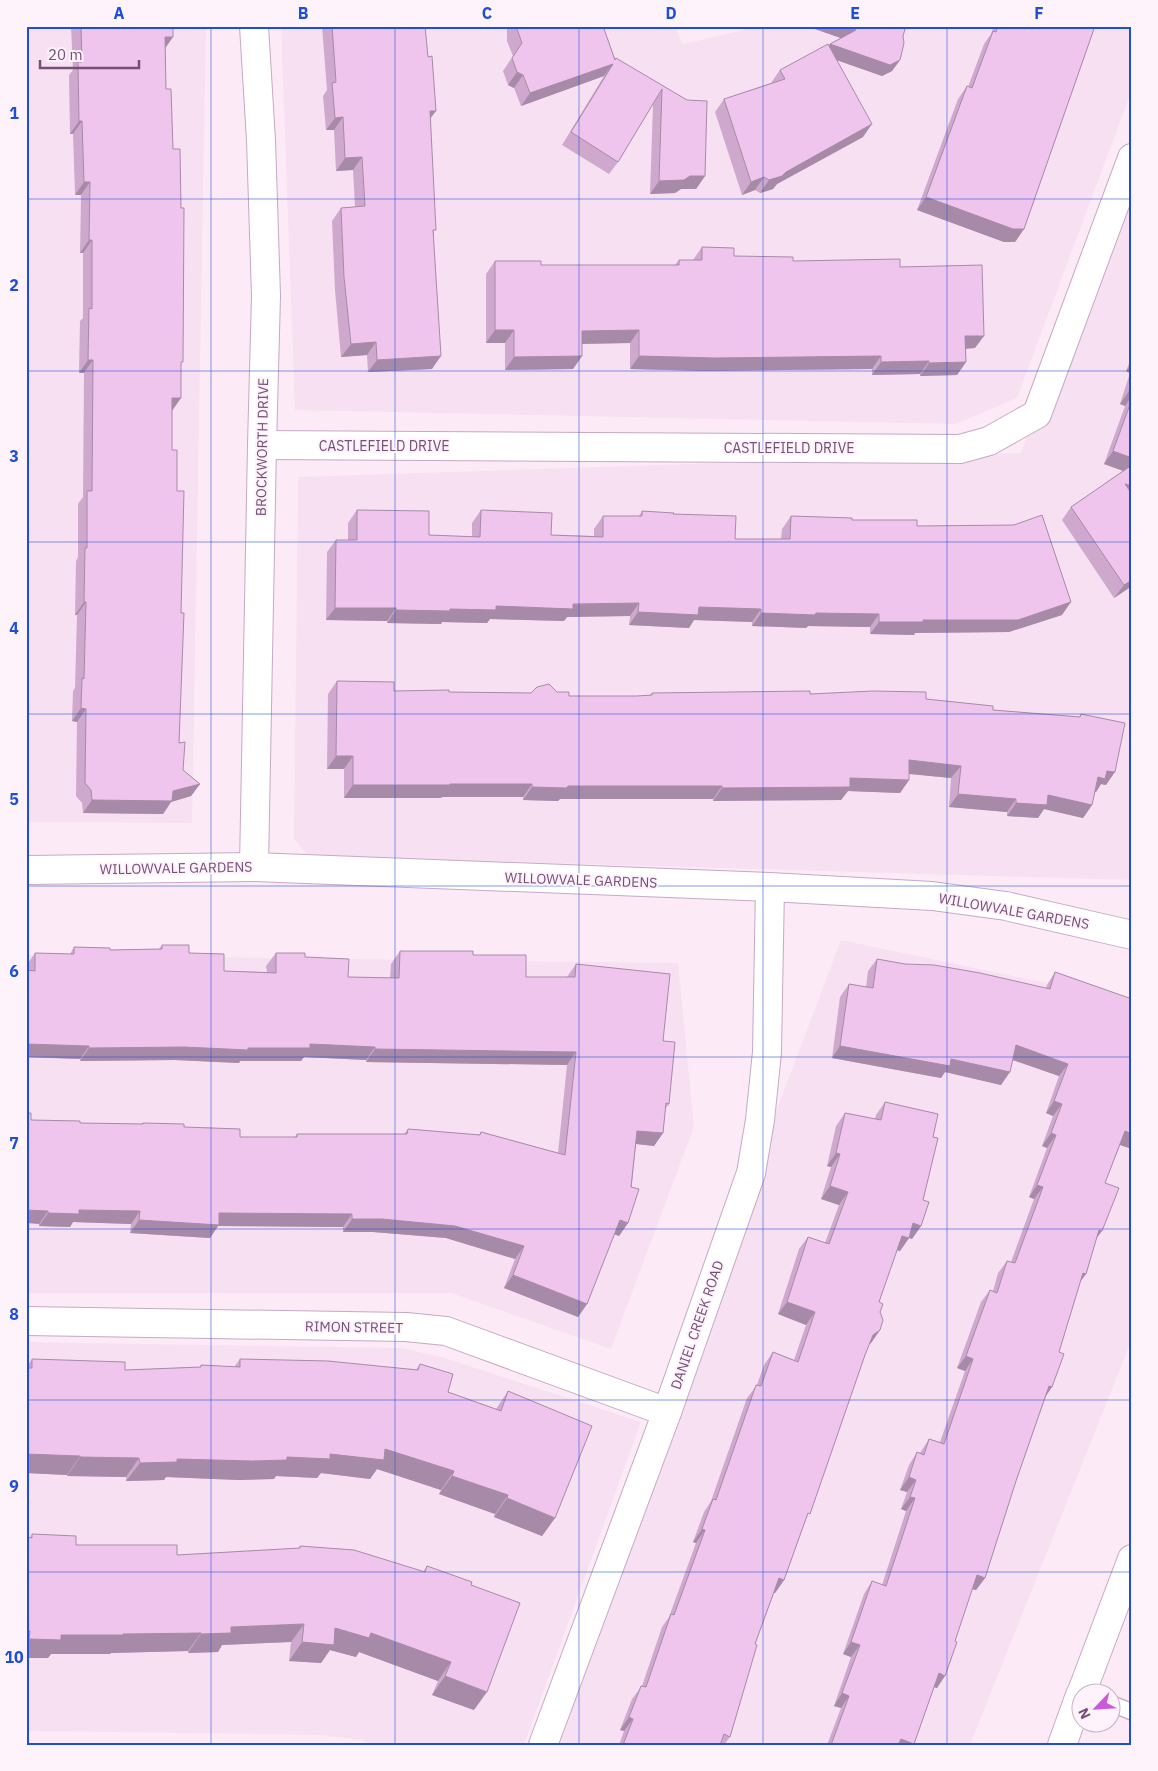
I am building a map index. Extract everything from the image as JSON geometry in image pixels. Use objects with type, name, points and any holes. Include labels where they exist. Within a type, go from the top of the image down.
[{"type":"street","name":"BROCKWORTH DRIVE","points":[[254,26],[261,140],[266,296],[254,867]]},
{"type":"street","name":"CASTLEFIELD DRIVE","points":[[262,445],[960,448],[989,441],[1037,414],[1132,158]]},
{"type":"street","name":"WILLOWVALE GARDENS","points":[[26,870],[254,867],[770,887],[932,896],[1006,906],[1132,935]]},
{"type":"street","name":"DANIEL CREEK ROAD","points":[[543,1745],[667,1412],[751,1173],[760,1120],[767,1052],[770,887]]},
{"type":"street","name":"RIMON STREET","points":[[26,1321],[406,1327],[446,1331],[667,1412]]},
{"type":"street","points":[[1087,1684],[1132,1559]]},
{"type":"street","points":[[1062,1745],[1070,1726]]},
{"type":"lane","points":[[1120,1707],[1132,1712]]},
{"type":"shaded area","points":[[26,26],[206,26],[192,823],[26,822]]},
{"type":"shaded area","points":[[281,26],[675,26],[683,44],[752,28],[752,26],[1132,26],[1132,90],[1017,398],[956,424],[295,410]]},
{"type":"shaded area","points":[[1132,162],[1132,880],[308,856],[294,839],[298,477],[1021,453]]},
{"type":"shaded area","points":[[841,940],[1047,983],[1070,992],[1132,1005],[1132,1339],[970,1745],[536,1745]]},
{"type":"shaded area","points":[[26,955],[678,963],[694,1127],[611,1349],[451,1293],[26,1293]]},
{"type":"shaded area","points":[[26,1342],[401,1348],[442,1357],[641,1422],[524,1745],[372,1745],[361,1740],[322,1735],[26,1731]]},
{"type":"building","points":[[81,26],[173,26],[173,37],[165,37],[166,89],[171,89],[173,149],[180,149],[181,208],[184,208],[181,398],[172,398],[172,450],[177,450],[177,491],[184,491],[181,613],[184,613],[179,743],[185,742],[183,770],[200,784],[173,791],[172,801],[92,800],[91,790],[85,783],[86,709],[81,708],[82,678],[84,679],[87,491],[92,491],[93,360],[88,360],[89,308],[92,309],[92,240],[89,240],[90,182],[84,182],[82,121],[79,121],[78,62],[82,62]]},
{"type":"building","points":[[332,26],[425,26],[428,57],[432,56],[436,111],[430,111],[436,230],[433,230],[441,356],[377,360],[376,342],[351,344],[344,277],[341,208],[365,206],[362,157],[345,158],[343,117],[335,118],[332,83],[336,82]]},
{"type":"building","points":[[516,26],[603,26],[615,60],[616,58],[687,100],[707,101],[705,176],[690,176],[684,180],[659,181],[662,89],[618,162],[571,132],[613,64],[530,93],[523,75],[517,72],[512,58],[522,43]]},
{"type":"building","points":[[847,26],[906,26],[900,60],[890,65],[830,44],[856,30]]},
{"type":"building","points":[[998,26],[1095,26],[1024,229],[1013,229],[926,197],[967,86],[972,88],[993,31],[996,32]]},
{"type":"building","points":[[828,44],[872,124],[782,176],[769,180],[764,177],[751,182],[724,99],[785,79],[780,70]]},
{"type":"building","points":[[702,247],[734,248],[734,256],[793,257],[793,261],[900,259],[900,267],[982,265],[984,336],[965,336],[966,362],[929,363],[929,361],[881,362],[881,356],[715,358],[639,356],[639,330],[582,331],[582,356],[514,357],[514,330],[495,330],[495,261],[541,261],[541,265],[679,265],[679,260],[702,260]]},
{"type":"building","points":[[1132,399],[1132,458],[1113,451]]},
{"type":"building","points":[[1132,465],[1132,486],[1125,484],[1132,494],[1132,580],[1124,585],[1071,507]]},
{"type":"building","points":[[357,510],[429,511],[429,535],[480,537],[481,510],[552,513],[551,535],[603,537],[603,516],[642,516],[642,511],[736,516],[735,539],[790,539],[791,516],[852,518],[852,520],[917,520],[917,526],[1014,525],[1042,515],[1071,602],[1018,620],[923,620],[923,622],[879,622],[879,614],[816,613],[815,615],[761,613],[761,609],[699,607],[698,615],[638,612],[639,603],[573,604],[573,609],[496,606],[496,610],[450,609],[450,611],[396,610],[396,608],[335,608],[336,540],[357,540]]},
{"type":"building","points":[[337,681],[394,682],[394,691],[449,690],[449,692],[531,693],[537,687],[549,684],[557,692],[569,692],[569,696],[810,691],[810,694],[873,691],[926,692],[926,699],[993,706],[993,710],[1080,717],[1081,714],[1125,723],[1115,772],[1107,771],[1105,779],[1098,777],[1092,805],[1048,795],[1047,805],[1016,803],[1016,799],[958,794],[961,766],[909,760],[909,780],[850,778],[850,787],[568,786],[567,788],[532,787],[532,784],[353,785],[353,756],[336,756]]},
{"type":"building","points":[[162,945],[189,945],[189,953],[224,954],[224,971],[276,973],[276,953],[305,953],[305,957],[349,959],[348,977],[399,978],[400,951],[473,951],[473,955],[526,955],[526,977],[575,977],[576,964],[670,974],[663,1041],[675,1042],[669,1104],[666,1103],[663,1133],[637,1131],[631,1187],[639,1189],[628,1223],[620,1220],[587,1304],[513,1275],[524,1246],[455,1226],[382,1219],[352,1219],[352,1214],[219,1213],[219,1225],[139,1220],[140,1211],[79,1210],[79,1214],[26,1210],[26,1113],[31,1113],[31,1120],[80,1121],[80,1123],[184,1124],[184,1127],[240,1129],[240,1137],[297,1137],[297,1134],[407,1134],[408,1129],[480,1135],[481,1132],[565,1155],[576,1052],[375,1049],[375,1047],[310,1044],[310,1048],[248,1048],[248,1050],[184,1047],[89,1048],[89,1046],[26,1044],[26,970],[35,971],[35,953],[74,954],[74,947],[110,948],[110,950],[162,949]]},
{"type":"building","points":[[877,959],[905,964],[934,965],[1050,989],[1055,972],[1132,999],[1132,1134],[1125,1131],[1105,1183],[1119,1188],[1102,1231],[1099,1230],[1086,1274],[1083,1273],[1059,1352],[1064,1354],[1052,1387],[1049,1386],[985,1578],[977,1575],[945,1676],[939,1673],[914,1744],[901,1739],[898,1745],[831,1745],[849,1696],[842,1693],[860,1645],[851,1642],[872,1581],[886,1586],[915,1498],[910,1497],[916,1480],[909,1477],[917,1452],[924,1455],[929,1439],[944,1444],[973,1359],[966,1356],[990,1290],[997,1293],[1007,1261],[1015,1263],[1043,1187],[1037,1185],[1056,1135],[1051,1133],[1062,1104],[1054,1101],[1068,1064],[1016,1045],[1010,1072],[951,1059],[950,1066],[840,1046],[849,984],[873,988]]},
{"type":"building","points":[[885,1102],[938,1114],[933,1137],[938,1138],[923,1200],[929,1202],[921,1226],[913,1223],[909,1238],[902,1236],[879,1302],[883,1304],[880,1312],[883,1320],[880,1330],[873,1335],[865,1355],[810,1514],[808,1513],[784,1580],[779,1578],[755,1644],[757,1645],[730,1737],[724,1734],[720,1745],[623,1745],[633,1719],[629,1717],[641,1686],[646,1687],[671,1614],[674,1615],[705,1530],[702,1529],[713,1499],[716,1500],[756,1385],[761,1386],[773,1352],[798,1362],[815,1312],[787,1302],[808,1237],[829,1244],[848,1192],[830,1186],[840,1154],[836,1153],[845,1113],[881,1120]]},
{"type":"building","points":[[32,1359],[125,1362],[125,1370],[201,1367],[201,1365],[240,1367],[240,1359],[328,1361],[418,1370],[420,1364],[453,1374],[448,1392],[501,1411],[508,1391],[592,1426],[555,1518],[507,1498],[508,1495],[452,1476],[454,1471],[385,1449],[384,1460],[330,1454],[330,1459],[287,1457],[287,1460],[252,1461],[177,1459],[177,1462],[140,1463],[139,1458],[26,1454],[26,1368],[32,1368]]},
{"type":"building","points":[[32,1534],[76,1536],[76,1545],[177,1545],[177,1555],[300,1548],[300,1546],[354,1550],[425,1572],[427,1566],[472,1582],[471,1585],[520,1603],[487,1692],[445,1676],[451,1662],[371,1633],[369,1638],[335,1628],[334,1645],[302,1642],[304,1624],[231,1627],[231,1633],[61,1635],[61,1640],[29,1639],[30,1631],[26,1631],[26,1537],[32,1538]]}]
